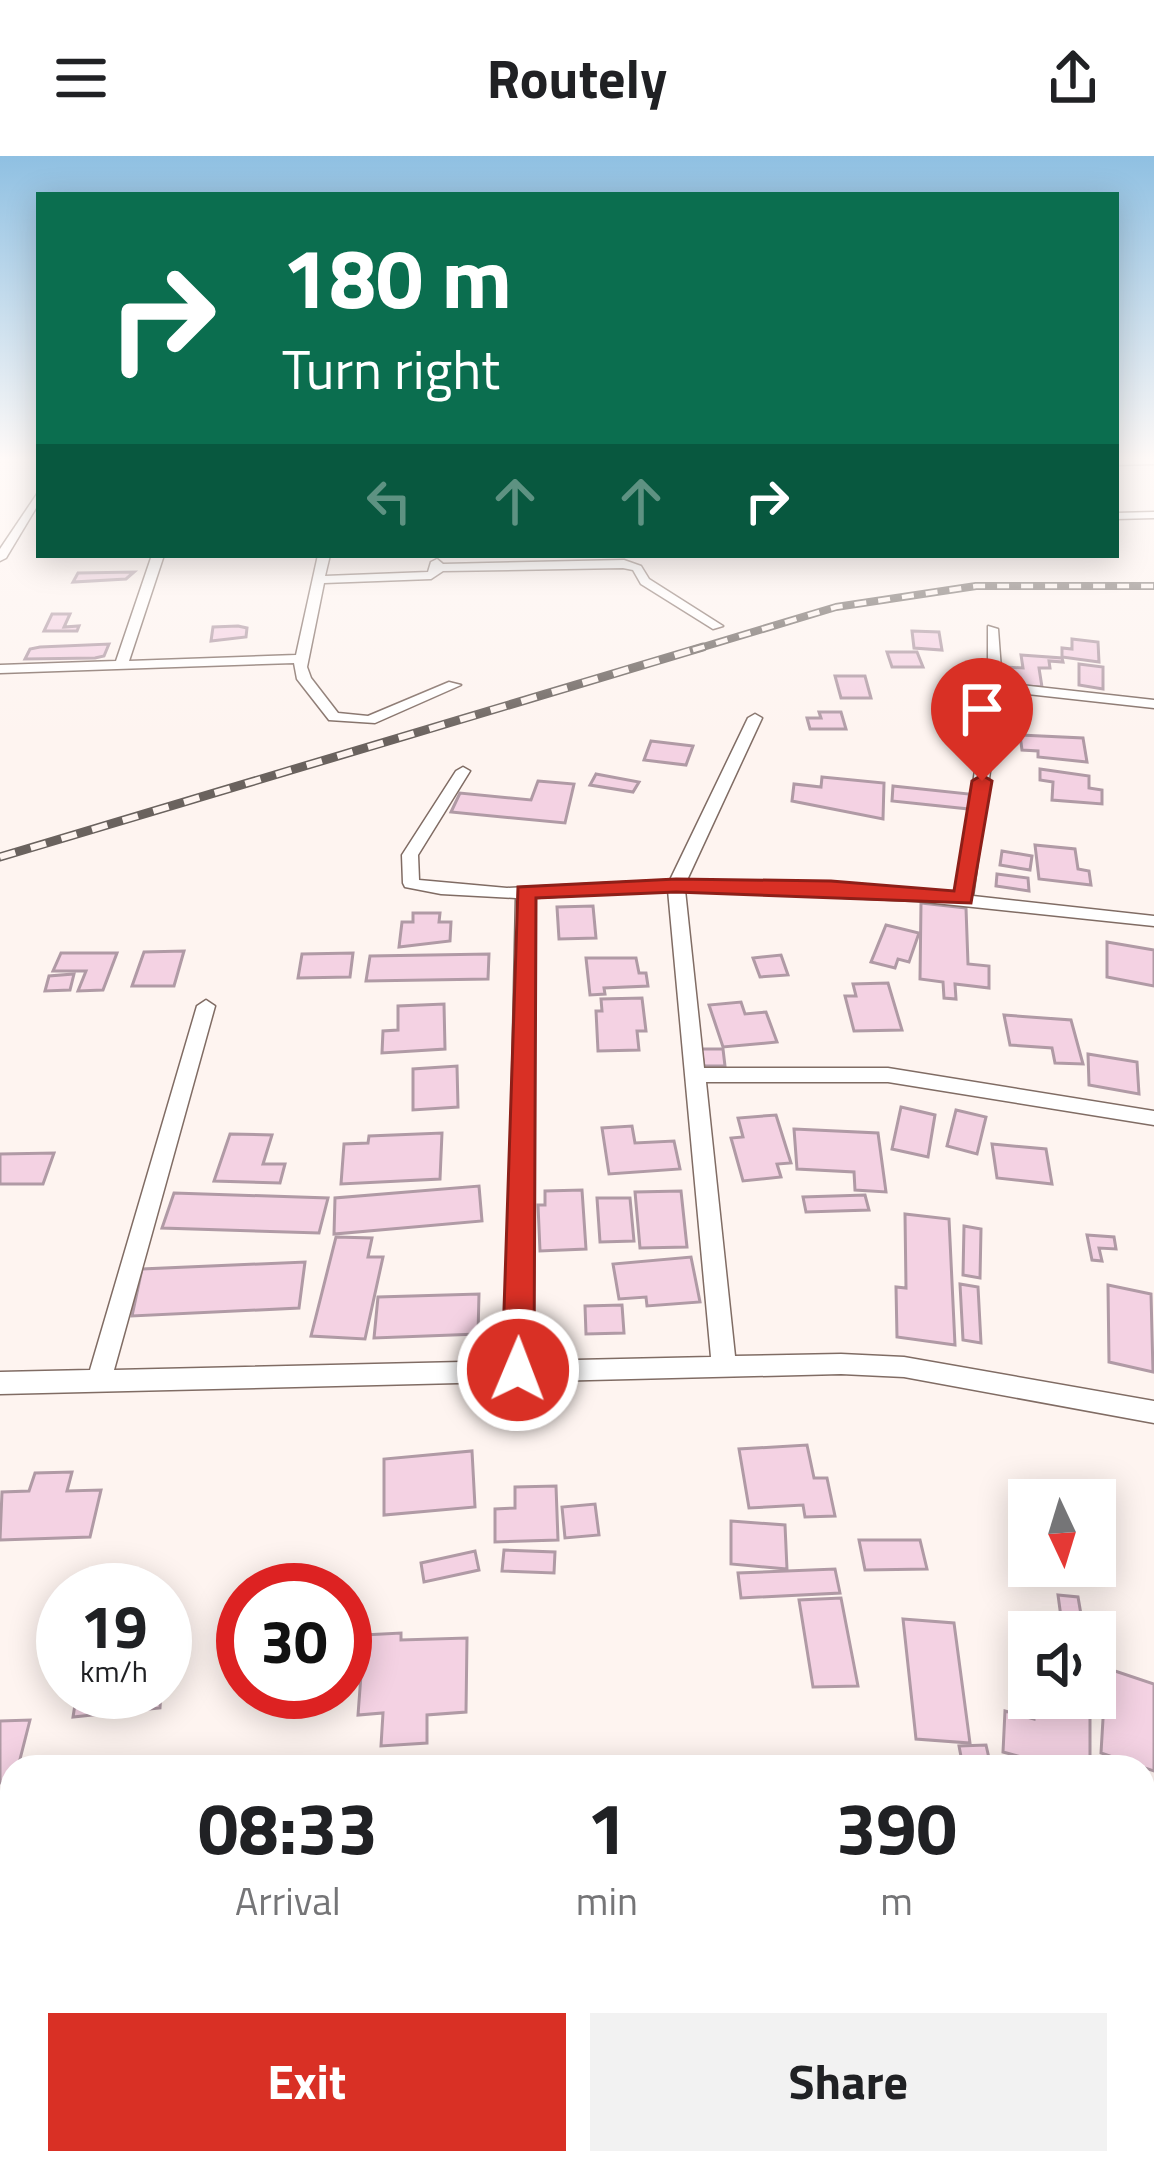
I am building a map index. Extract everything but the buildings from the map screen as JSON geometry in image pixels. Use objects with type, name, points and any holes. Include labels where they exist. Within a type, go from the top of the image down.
[{"type":"street","points":[[121,665],[157,558]]},
{"type":"street","points":[[324,558],[302,658],[304,679],[334,718],[346,722],[399,711],[454,685]]},
{"type":"street","points":[[320,580],[430,575],[437,562],[559,558]]},
{"type":"street","points":[[593,558],[638,568],[645,581],[717,626]]},
{"type":"street","points":[[964,898],[995,686],[992,629]]},
{"type":"street","points":[[0,669],[302,658]]},
{"type":"street","points":[[995,686],[1154,704]]},
{"type":"street","points":[[724,1364],[676,885],[755,718]]},
{"type":"street","points":[[463,771],[410,855],[411,883],[525,892],[676,885],[831,888],[1154,921]]},
{"type":"street","points":[[518,1370],[525,892]]},
{"type":"street","points":[[99,1381],[206,1006]]},
{"type":"street","points":[[695,1075],[888,1076],[1154,1118]]},
{"type":"street","points":[[0,1383],[724,1364],[904,1367],[1154,1412]]},
{"type":"railway","points":[[699,648],[836,607],[976,586],[1154,586]]},
{"type":"railway","points":[[0,857],[699,648]]},
{"type":"railway","points":[[693,650],[699,648]]},
{"type":"route","points":[[518,1370],[525,892],[676,885],[831,888],[964,898],[982,781]]}]
